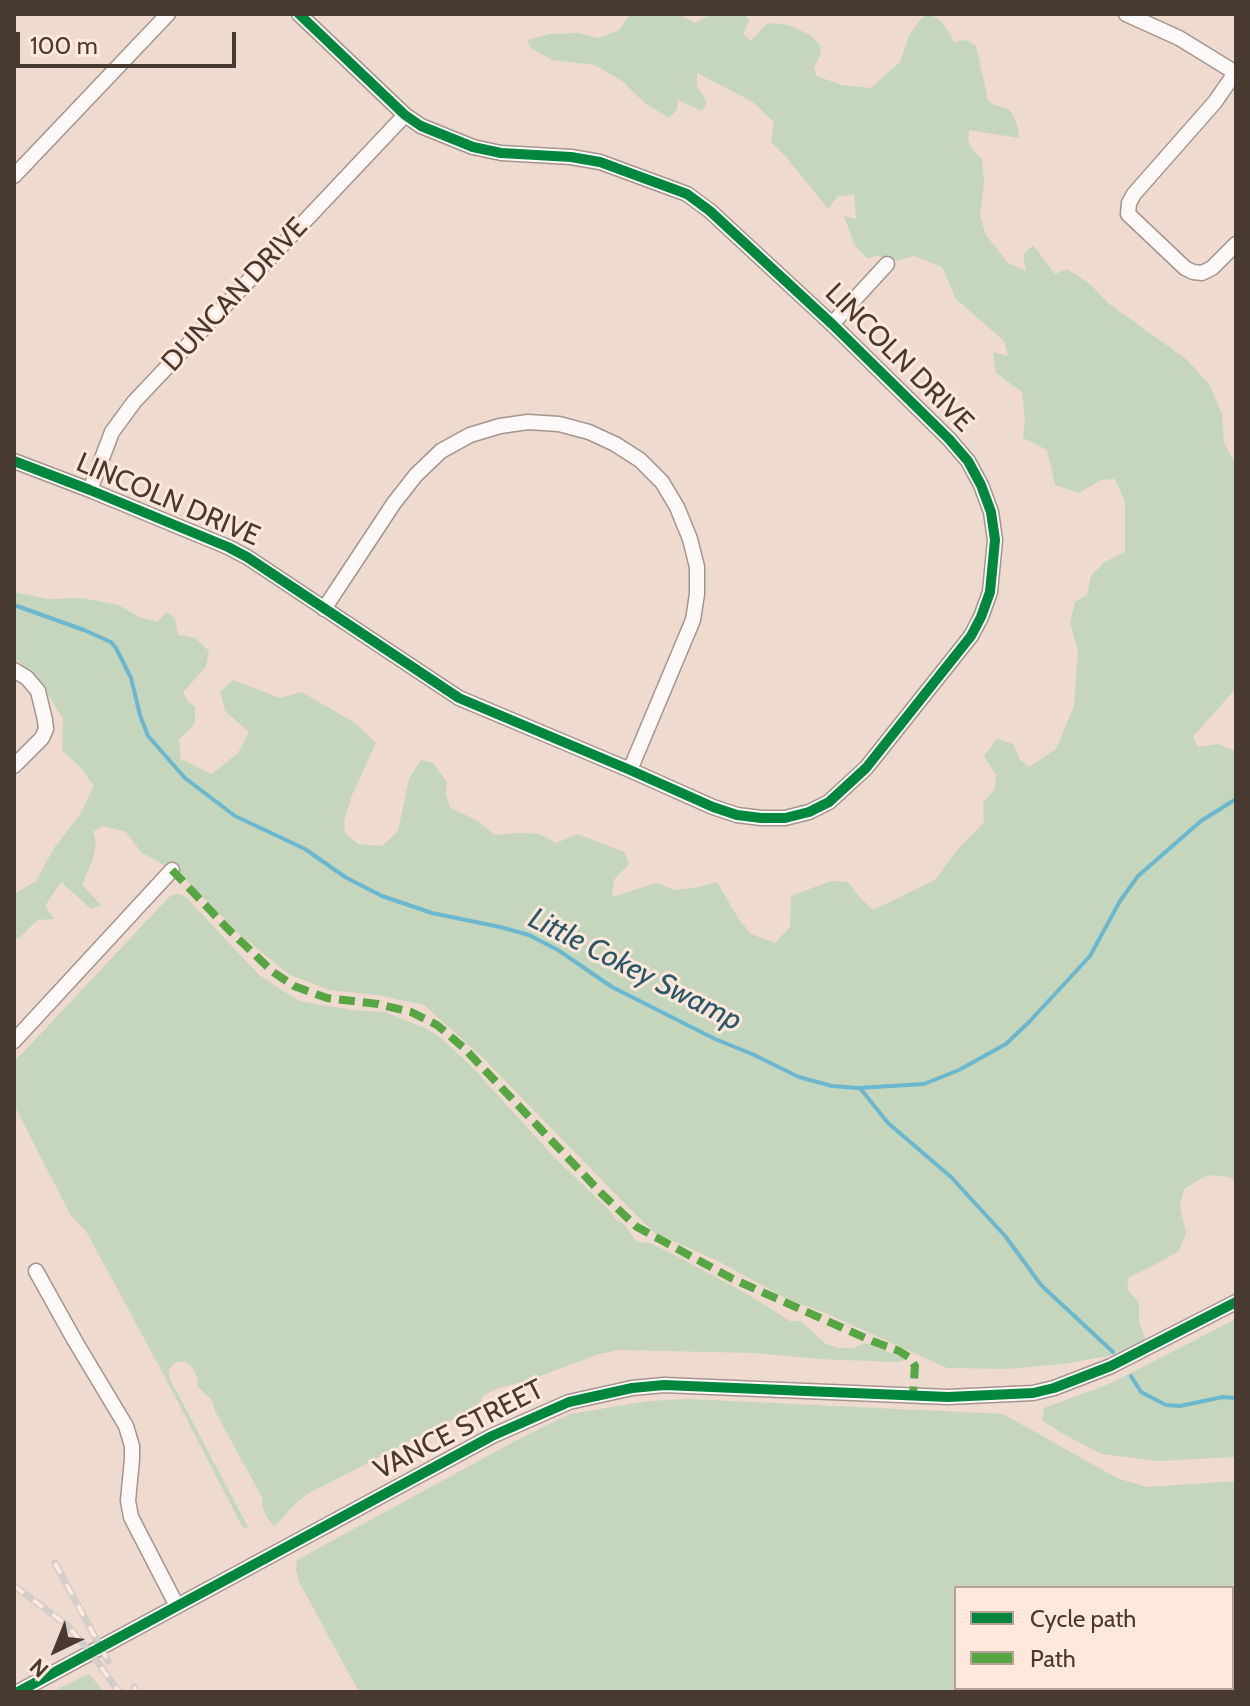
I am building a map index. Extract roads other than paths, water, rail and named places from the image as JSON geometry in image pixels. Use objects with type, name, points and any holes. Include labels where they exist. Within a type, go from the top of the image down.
[{"type":"street","points":[[14,176],[168,14]]},
{"type":"street","name":"LINCOLN DRIVE","points":[[14,461],[247,557],[459,698],[737,815],[785,818],[809,812],[829,802],[866,768],[971,636],[990,592],[995,540],[991,512],[968,461],[832,324],[710,211],[687,194],[600,162],[501,153],[473,147],[421,126],[405,115],[299,14]]},
{"type":"street","points":[[1126,14],[1179,38],[1236,73],[1215,102],[1134,194],[1128,214],[1193,272],[1202,273],[1212,268],[1236,244]]},
{"type":"street","name":"DUNCAN DRIVE","points":[[90,490],[112,432],[134,402],[405,115]]},
{"type":"street","points":[[832,324],[887,264]]},
{"type":"street","points":[[324,609],[394,503],[416,475],[441,451],[470,435],[528,422],[559,424],[589,432],[615,444],[640,460],[662,482],[677,507],[697,567],[693,620],[630,770]]},
{"type":"street","points":[[14,766],[42,738],[46,729],[38,691],[21,674]]},
{"type":"street","points":[[14,1041],[172,870]]},
{"type":"street","points":[[36,1271],[126,1426],[132,1446],[128,1501],[131,1517],[177,1606]]},
{"type":"street","name":"VANCE STREET","points":[[18,1692],[492,1436],[569,1402],[632,1388],[664,1385],[948,1397],[1033,1393],[1111,1366],[1236,1302]]},
{"type":"waterway","name":"Little Cokey Swamp","points":[[14,605],[111,642],[131,678],[148,736],[185,778],[235,816],[305,849],[345,877],[382,896],[432,913],[529,935],[558,950],[612,987],[715,1039],[799,1077],[832,1086],[858,1088],[924,1084],[959,1070],[1006,1044],[1090,956],[1120,901],[1138,876],[1201,821],[1236,799]]},
{"type":"waterway","points":[[860,1088],[888,1123],[951,1177],[1006,1237],[1041,1285],[1113,1352]]},
{"type":"waterway","points":[[1131,1376],[1141,1392],[1166,1405],[1236,1398]]},
{"type":"railway","points":[[55,1563],[108,1661]]},
{"type":"railway","points":[[14,1586],[67,1625],[119,1692]]},
{"type":"railway","points":[[134,1687],[136,1692]]}]
